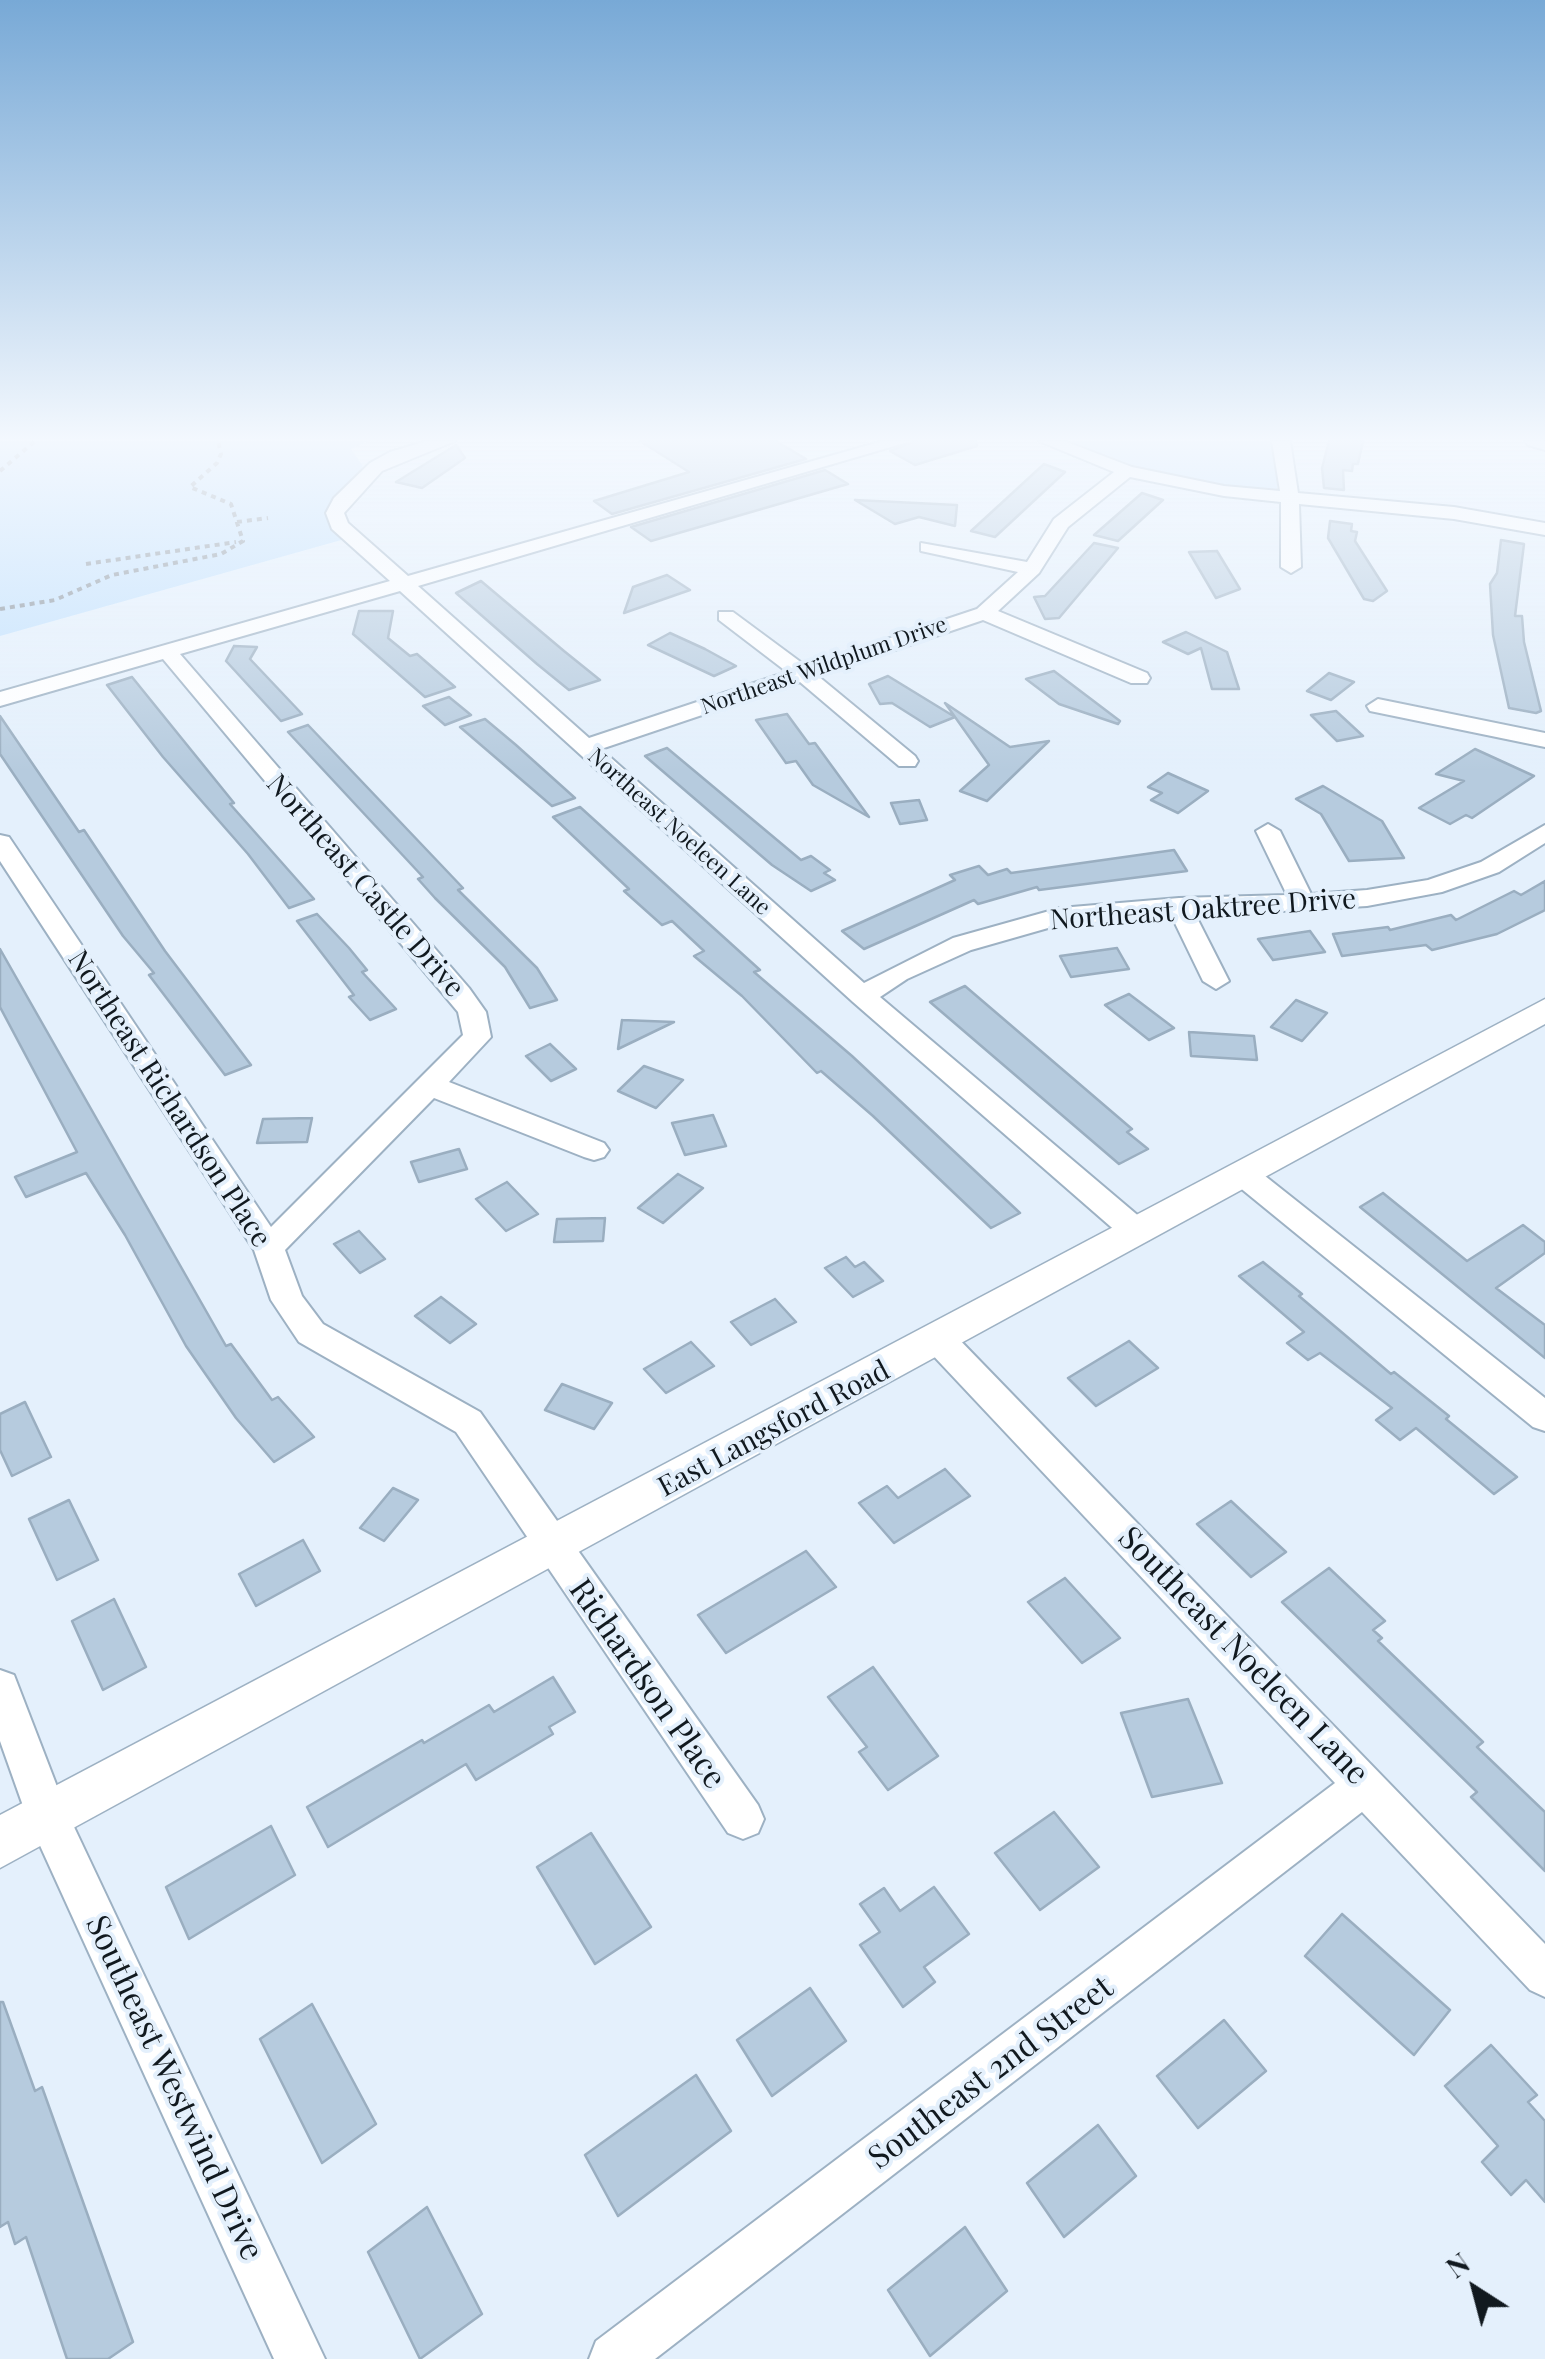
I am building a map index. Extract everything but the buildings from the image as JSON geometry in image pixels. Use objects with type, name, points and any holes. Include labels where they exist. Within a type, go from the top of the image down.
[{"type":"street","name":"Northeast Noeleen Lane","points":[[369,551],[862,996],[1136,1232]]},
{"type":"street","points":[[0,699],[517,551]]},
{"type":"street","points":[[947,551],[1032,569]]},
{"type":"street","name":"Northeast Wildplum Drive","points":[[584,747],[984,613],[1032,569],[1043,551]]},
{"type":"street","points":[[1290,551],[1290,567]]},
{"type":"street","points":[[984,613],[1140,678]]},
{"type":"street","points":[[726,616],[907,761]]},
{"type":"street","name":"Northeast Castle Drive","points":[[167,650],[472,1012],[477,1037],[269,1248]]},
{"type":"street","points":[[1378,706],[1545,740]]},
{"type":"street","points":[[1268,831],[1302,901]]},
{"type":"street","name":"Northeast Oaktree Drive","points":[[862,996],[898,973],[946,951],[1014,927],[1060,916],[1179,906],[1368,898],[1433,887],[1490,866],[1545,832]]},
{"type":"street","name":"Northeast Richardson Place","points":[[0,842],[269,1248],[288,1300],[311,1334],[468,1422],[552,1548]]},
{"type":"street","points":[[1179,906],[1216,981]]},
{"type":"street","name":"East Langsford Road","points":[[0,1842],[1545,1010]]},
{"type":"street","points":[[429,1085],[594,1150]]},
{"type":"street","points":[[1244,1175],[1545,1417]]},
{"type":"street","name":"Southeast Noeleen Lane","points":[[938,1340],[1545,1975]]},
{"type":"street","name":"Richardson Place","points":[[552,1548],[743,1819]]},
{"type":"street","name":"Southeast Westwind Drive","points":[[0,1688],[48,1817],[300,2359]]},
{"type":"street","name":"Southeast 2nd Street","points":[[614,2359],[1366,1784]]},
{"type":"path","points":[[86,564],[174,551]]},
{"type":"path","points":[[0,609],[56,600],[112,575],[226,551]]},
{"type":"shaded area","points":[[0,551],[302,551],[0,636]]}]
